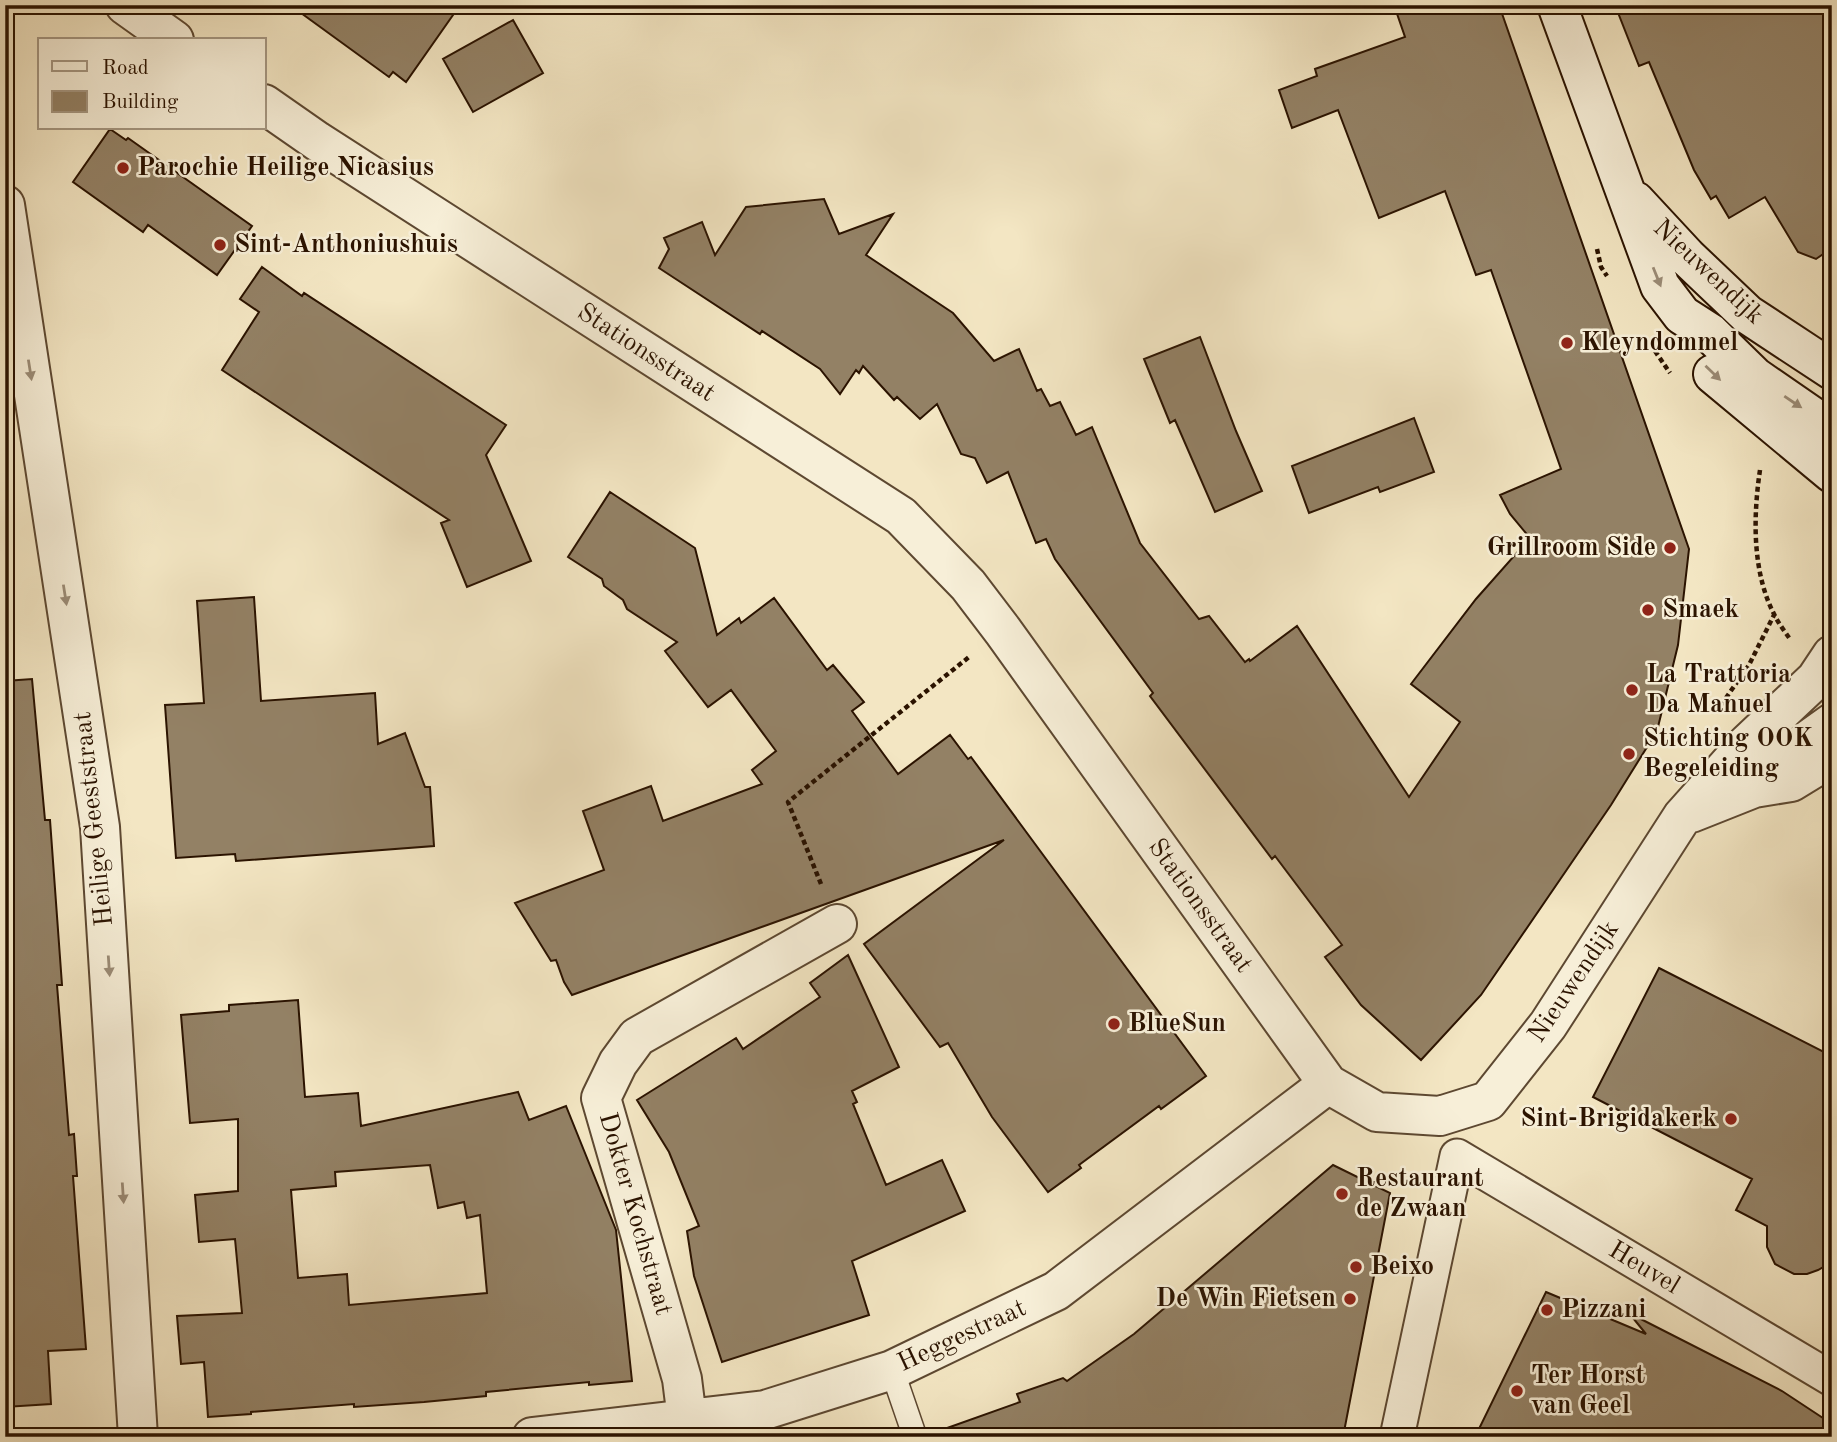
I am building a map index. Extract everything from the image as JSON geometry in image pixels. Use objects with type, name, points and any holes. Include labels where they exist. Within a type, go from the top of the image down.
[{"type":"street","points":[[125,5],[171,38]]},
{"type":"street","name":"Nieuwendijk","points":[[1557,5],[1660,286],[1682,314]]},
{"type":"street","name":"Stationsstraat","points":[[266,105],[317,142],[901,516],[968,585],[1003,631],[1328,1084],[1377,1112],[1440,1116]]},
{"type":"street","name":"Nieuwendijk","points":[[1625,190],[1687,257],[1747,314],[1832,370]]},
{"type":"street","name":"Heilige Geeststraat","points":[[5,205],[100,827],[138,1437]]},
{"type":"street","points":[[1682,314],[1710,334],[1755,377],[1832,430]]},
{"type":"street","points":[[1682,314],[1692,351],[1712,373],[1832,473]]},
{"type":"street","name":"Nieuwendijk","points":[[1440,1116],[1488,1101],[1548,1025],[1682,817],[1748,743],[1816,679],[1832,655]]},
{"type":"street","points":[[1754,788],[1775,764],[1832,723]]},
{"type":"street","points":[[1682,817],[1754,788],[1791,782],[1832,757]]},
{"type":"street","name":"Dokter Kochstraat","points":[[687,1419],[682,1379],[601,1098],[618,1063],[637,1037],[837,924]]},
{"type":"street","name":"Heggestraat","points":[[532,1437],[765,1410],[892,1370],[1056,1291],[1328,1084]]},
{"type":"street","name":"Heuvel","points":[[1397,1437],[1457,1156],[1832,1379]]},
{"type":"lane","points":[[892,1370],[915,1437]]},
{"type":"path","points":[[837,924],[788,802],[1003,631]]},
{"type":"building","points":[[290,5],[460,5],[406,82],[393,72],[389,77]]},
{"type":"building","points":[[1394,5],[1499,5],[1689,549],[1678,645],[1657,731],[1611,805],[1481,995],[1421,1060],[1361,1005],[1325,957],[1342,945],[1275,856],[1272,859],[1150,696],[1153,693],[1055,559],[1046,539],[1036,543],[1008,472],[987,483],[975,458],[961,454],[937,404],[920,419],[897,397],[894,400],[863,366],[859,373],[856,370],[840,394],[820,369],[762,331],[760,334],[659,268],[669,249],[664,238],[702,222],[715,255],[746,207],[824,199],[839,234],[893,214],[866,255],[953,313],[994,361],[1019,349],[1037,391],[1041,389],[1050,406],[1060,402],[1076,435],[1092,427],[1140,543],[1199,619],[1209,616],[1245,662],[1297,626],[1409,797],[1460,722],[1411,684],[1476,599],[1530,538],[1510,514],[1500,495],[1561,469],[1491,270],[1476,275],[1445,191],[1379,218],[1338,110],[1292,128],[1279,90],[1317,76],[1315,69],[1405,37]]},
{"type":"building","points":[[1615,5],[1832,5],[1832,248],[1816,259],[1798,252],[1765,197],[1729,218],[1716,196],[1711,199],[1694,170],[1649,62],[1639,66]]},
{"type":"building","points":[[513,20],[543,73],[473,112],[443,59]]},
{"type":"building","name":"Sint-Anthoniushuis","points":[[111,130],[126,140],[128,138],[252,226],[217,275],[148,225],[143,232],[73,182]]},
{"type":"building","points":[[262,267],[302,296],[304,293],[506,425],[486,455],[531,561],[467,587],[441,523],[449,520],[222,370],[259,312],[240,299]]},
{"type":"building","points":[[1200,337],[1262,491],[1215,512],[1175,420],[1170,423],[1144,359]]},
{"type":"building","points":[[1414,418],[1434,472],[1380,492],[1378,487],[1309,513],[1292,466]]},
{"type":"building","points":[[610,492],[695,548],[717,635],[739,618],[741,623],[774,598],[827,670],[833,665],[864,702],[852,711],[898,774],[950,735],[968,759],[971,757],[1206,1076],[1161,1109],[1159,1106],[1079,1165],[1081,1168],[1048,1192],[992,1117],[948,1043],[940,1047],[864,944],[1004,840],[572,995],[556,960],[551,961],[515,903],[604,870],[583,811],[651,786],[663,821],[762,784],[752,770],[776,751],[731,690],[708,707],[665,651],[677,642],[627,609],[623,600],[604,586],[602,579],[568,557]]},
{"type":"building","points":[[254,597],[261,701],[375,693],[378,744],[405,733],[425,787],[430,787],[434,846],[236,861],[235,854],[176,858],[165,705],[204,703],[197,601]]},
{"type":"building","points":[[32,679],[45,820],[50,820],[62,985],[57,985],[69,1135],[74,1134],[77,1176],[73,1176],[86,1349],[48,1351],[51,1404],[5,1407],[5,1340],[11,1340],[5,1247],[5,681]]},
{"type":"building","points":[[848,955],[899,1067],[852,1091],[857,1102],[853,1104],[886,1185],[942,1160],[965,1211],[852,1261],[869,1315],[722,1362],[694,1276],[687,1231],[699,1226],[669,1152],[637,1100],[736,1038],[743,1049],[820,997],[810,983]]},
{"type":"building","name":"Sint-Brigidakerk","points":[[1659,968],[1832,1056],[1832,1262],[1818,1270],[1807,1274],[1794,1274],[1775,1264],[1767,1247],[1767,1226],[1736,1210],[1752,1179],[1593,1097]]},
{"type":"building","points":[[298,1000],[305,1097],[358,1093],[361,1126],[518,1092],[529,1120],[566,1106],[616,1230],[632,1381],[589,1385],[589,1382],[486,1392],[486,1396],[424,1402],[354,1407],[354,1404],[208,1417],[204,1362],[181,1364],[177,1316],[242,1313],[235,1239],[199,1242],[195,1195],[238,1191],[238,1119],[190,1123],[181,1015],[229,1011],[229,1005]],"holes":[[[430,1165],[438,1208],[464,1202],[467,1218],[480,1215],[487,1293],[349,1305],[347,1274],[298,1278],[291,1190],[336,1186],[335,1172]]]},
{"type":"building","points":[[1333,1165],[1390,1193],[1343,1437],[937,1437],[936,1432],[1020,1402],[1017,1394],[1063,1378],[1067,1381],[1134,1334]]},
{"type":"building","points":[[1546,1292],[1646,1334],[1629,1313],[1782,1391],[1832,1424],[1832,1437],[1475,1437]]},
{"type":"place","name":"Parochie Heilige Nicasius","points":[[123,168]]},
{"type":"place","name":"Sint-Anthoniushuis","points":[[220,245]]},
{"type":"place","name":"Kleyndommel","points":[[1567,343]]},
{"type":"place","name":"Grillroom Side","points":[[1670,548]]},
{"type":"place","name":"Smaek","points":[[1648,610]]},
{"type":"place","name":"La Trattoria Da Manuel","points":[[1632,690]]},
{"type":"place","name":"Stichting OOK Begeleiding","points":[[1629,754]]},
{"type":"place","name":"BlueSun","points":[[1114,1024]]},
{"type":"place","name":"Sint-Brigidakerk","points":[[1731,1119]]},
{"type":"place","name":"Restaurant de Zwaan","points":[[1342,1194]]},
{"type":"place","name":"Beixo","points":[[1356,1267]]},
{"type":"place","name":"De Win Fietsen","points":[[1350,1299]]},
{"type":"place","name":"Pizzani","points":[[1547,1310]]},
{"type":"place","name":"Ter Horst van Geel","points":[[1517,1391]]}]
